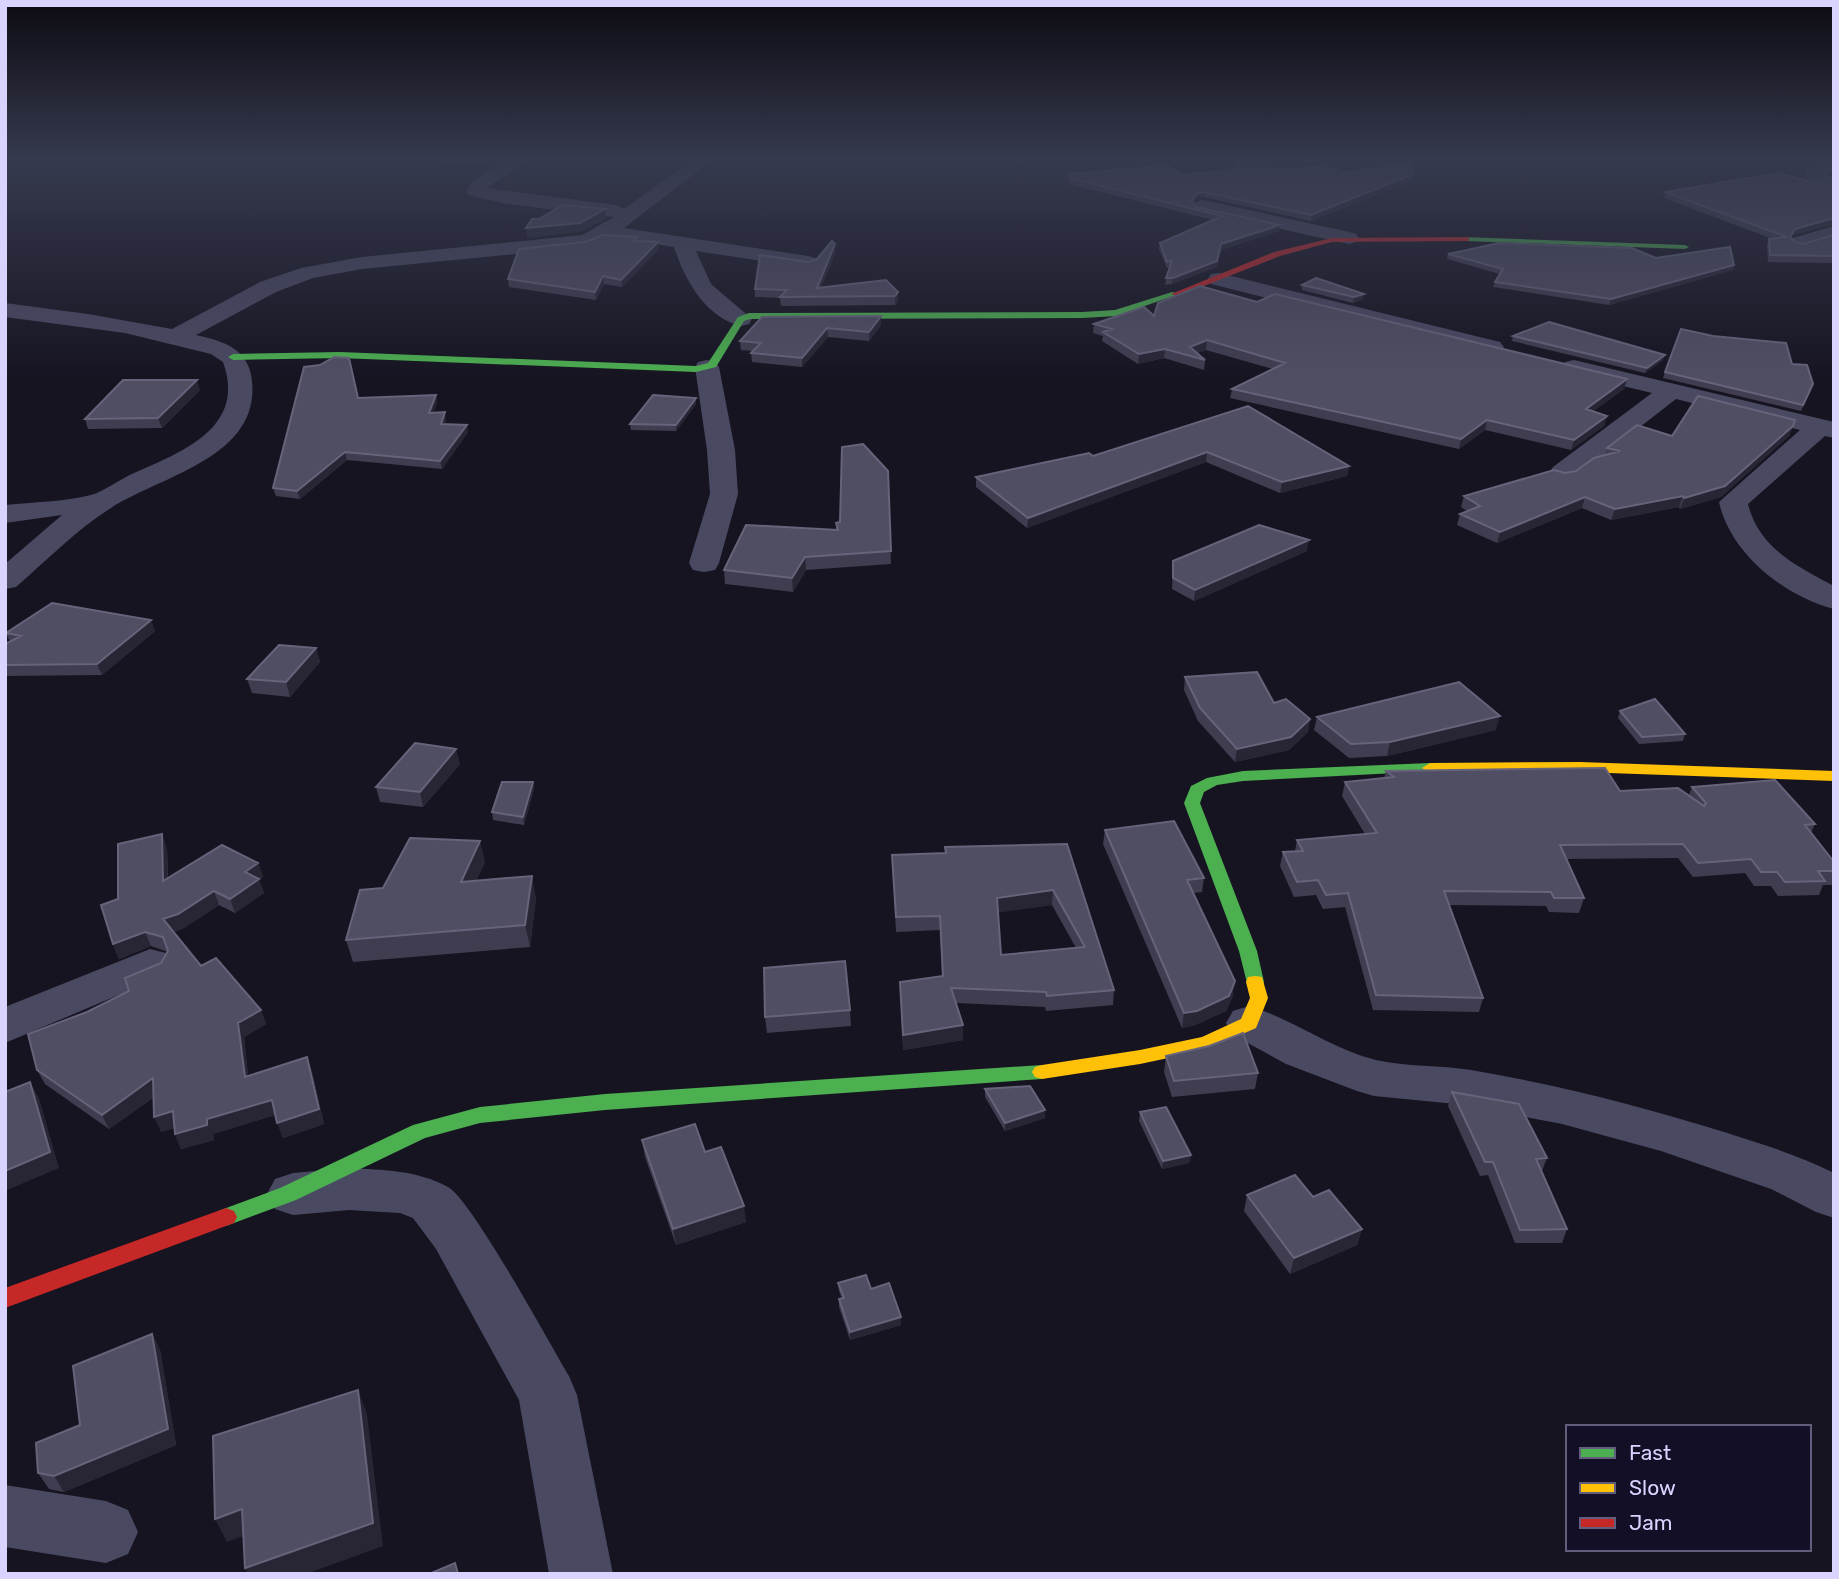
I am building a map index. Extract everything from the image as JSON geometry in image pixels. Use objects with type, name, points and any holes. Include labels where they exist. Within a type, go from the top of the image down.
[{"type":"street","points":[[176,336],[268,287],[308,272],[362,263],[571,244],[605,232]]},
{"type":"street","points":[[611,232],[808,262]]},
{"type":"street","points":[[1320,232],[1349,238]]},
{"type":"street","points":[[1800,242],[1834,232]]},
{"type":"street","points":[[5,310],[66,316],[176,336],[221,350],[233,358],[340,355],[674,370],[707,368],[716,360],[741,319],[759,315],[1116,313],[1163,300],[1295,248],[1349,238],[1489,239],[1685,247]]},
{"type":"street","points":[[682,243],[698,283],[708,296],[741,319]]},
{"type":"street","points":[[1219,279],[1511,352]]},
{"type":"street","points":[[5,580],[100,502],[179,462],[222,435],[235,418],[239,404],[240,379],[233,358]]},
{"type":"street","points":[[1551,362],[1827,428]]},
{"type":"street","points":[[705,563],[724,494],[721,450],[707,368]]},
{"type":"street","points":[[1563,473],[1671,391]]},
{"type":"street","points":[[1827,428],[1733,502],[1735,520],[1746,541],[1784,572],[1834,599]]},
{"type":"street","points":[[5,514],[100,502]]},
{"type":"street","points":[[5,1298],[288,1194],[420,1131],[480,1115],[605,1102],[1044,1072],[1140,1057],[1206,1043],[1249,1023],[1259,998],[1248,951],[1192,803],[1197,789],[1213,781],[1243,776],[1419,768],[1580,767],[1834,776]]},
{"type":"street","points":[[5,1026],[150,964]]},
{"type":"street","points":[[1249,1023],[1303,1052],[1374,1078],[1456,1086],[1575,1109],[1665,1132],[1789,1174],[1834,1197]]},
{"type":"street","points":[[288,1194],[349,1189],[403,1192],[432,1203],[454,1233],[548,1395],[581,1574]]},
{"type":"street","points":[[5,1516],[106,1532]]},
{"type":"building","points":[[1186,232],[1259,232],[1221,244],[1217,261],[1173,278],[1166,278],[1172,261],[1167,262],[1160,243]]},
{"type":"building","points":[[1773,232],[1793,232],[1790,237],[1803,244],[1834,235],[1834,256],[1770,255],[1769,239],[1787,237]]},
{"type":"building","points":[[603,235],[637,237],[634,241],[658,242],[621,280],[603,276],[595,292],[508,279],[519,249],[585,242]]},
{"type":"building","points":[[832,241],[835,244],[817,288],[886,280],[898,292],[895,296],[780,297],[787,290],[755,289],[760,255],[808,262],[817,259]]},
{"type":"building","points":[[1499,243],[1632,248],[1656,258],[1730,247],[1734,265],[1611,299],[1495,282],[1503,269],[1448,254]]},
{"type":"building","points":[[1316,278],[1364,294],[1354,297],[1302,285]]},
{"type":"building","points":[[1200,286],[1257,302],[1275,294],[1627,379],[1586,409],[1607,416],[1574,440],[1487,420],[1461,439],[1232,389],[1285,363],[1207,340],[1190,347],[1205,360],[1165,349],[1139,354],[1103,332],[1112,329],[1094,324],[1144,307],[1154,316],[1158,303]]},
{"type":"building","points":[[881,316],[869,332],[827,328],[802,358],[751,353],[761,343],[740,341],[762,317]]},
{"type":"building","points":[[1549,322],[1665,355],[1647,368],[1513,336]]},
{"type":"building","points":[[1681,329],[1713,336],[1786,343],[1792,364],[1807,365],[1813,384],[1803,405],[1665,372]]},
{"type":"building","points":[[334,357],[349,358],[358,398],[436,395],[429,413],[445,412],[441,424],[467,425],[440,461],[345,452],[297,491],[273,488],[304,367],[320,365]]},
{"type":"building","points":[[123,380],[197,380],[158,418],[85,419]]},
{"type":"building","points":[[653,395],[696,398],[676,425],[630,424]]},
{"type":"building","points":[[1698,396],[1795,420],[1793,426],[1725,486],[1684,498],[1683,496],[1615,509],[1585,497],[1500,532],[1460,514],[1480,506],[1464,496],[1554,470],[1565,473],[1576,471],[1594,458],[1620,451],[1607,448],[1637,425],[1672,436]]},
{"type":"building","points":[[1248,406],[1349,466],[1282,482],[1207,452],[1028,518],[976,477],[1089,453],[1093,456]]},
{"type":"building","points":[[863,444],[888,471],[891,551],[805,557],[792,578],[724,570],[746,525],[838,530],[836,523],[840,522],[842,447]]},
{"type":"building","points":[[1259,525],[1309,540],[1195,590],[1173,578],[1173,561]]},
{"type":"building","points":[[52,603],[151,620],[97,664],[5,665],[5,644],[21,636],[6,633]]},
{"type":"building","points":[[279,645],[316,648],[286,682],[247,679]]},
{"type":"building","points":[[1257,672],[1274,703],[1286,699],[1310,719],[1291,737],[1237,749],[1200,708],[1185,677]]},
{"type":"building","points":[[1459,682],[1500,716],[1390,742],[1351,744],[1317,717]]},
{"type":"building","points":[[1655,699],[1685,734],[1642,737],[1620,711]]},
{"type":"building","points":[[415,743],[456,749],[420,792],[376,787]]},
{"type":"building","points":[[1605,768],[1620,791],[1678,788],[1704,806],[1706,803],[1692,787],[1775,780],[1815,824],[1805,825],[1834,862],[1834,871],[1818,871],[1825,881],[1785,882],[1777,872],[1761,872],[1751,859],[1698,863],[1683,844],[1560,845],[1584,898],[1554,898],[1551,892],[1444,891],[1483,998],[1376,995],[1348,893],[1326,895],[1318,880],[1297,882],[1283,852],[1303,851],[1297,840],[1377,833],[1345,782],[1394,777],[1386,771]]},
{"type":"building","points":[[502,782],[533,782],[523,817],[492,812]]},
{"type":"building","points":[[1174,821],[1204,878],[1187,880],[1235,981],[1229,996],[1197,1011],[1184,1013],[1105,830]]},
{"type":"building","points":[[162,834],[163,881],[222,845],[258,863],[245,872],[259,879],[230,899],[214,891],[178,914],[163,919],[201,966],[216,958],[261,1010],[238,1023],[245,1077],[307,1057],[319,1109],[277,1123],[272,1100],[207,1119],[207,1125],[175,1134],[173,1111],[154,1117],[153,1078],[102,1115],[37,1070],[28,1034],[87,1012],[129,991],[125,978],[161,963],[168,951],[163,937],[145,932],[113,944],[101,905],[118,899],[118,844]]},
{"type":"building","points":[[410,838],[480,841],[461,882],[532,876],[525,925],[346,940],[360,890],[383,888]]},
{"type":"building","points":[[1067,844],[1114,990],[1047,996],[1046,992],[951,988],[963,1025],[903,1035],[900,982],[943,976],[940,916],[896,917],[892,855],[946,853],[945,847]],"holes":[[[1053,890],[1085,947],[1001,955],[997,898]]]},
{"type":"building","points":[[845,961],[850,1010],[765,1017],[764,968]]},
{"type":"building","points":[[1243,1033],[1258,1073],[1174,1081],[1166,1056],[1209,1046]]},
{"type":"building","points":[[30,1082],[50,1152],[5,1171],[5,1092]]},
{"type":"building","points":[[1030,1086],[1045,1110],[1005,1123],[985,1089]]},
{"type":"building","points":[[1452,1092],[1519,1104],[1547,1158],[1536,1159],[1567,1229],[1520,1230],[1493,1162],[1485,1162]]},
{"type":"building","points":[[1166,1107],[1191,1155],[1163,1161],[1140,1112]]},
{"type":"building","points":[[695,1124],[705,1152],[721,1147],[744,1206],[673,1229],[642,1140]]},
{"type":"building","points":[[1295,1175],[1313,1197],[1329,1190],[1362,1229],[1294,1258],[1247,1195]]},
{"type":"building","points":[[866,1275],[871,1289],[889,1283],[901,1317],[850,1332],[839,1299],[844,1298],[838,1283]]},
{"type":"building","points":[[152,1334],[168,1429],[54,1476],[38,1473],[36,1443],[80,1425],[73,1366]]},
{"type":"building","points":[[358,1390],[373,1523],[245,1568],[242,1509],[215,1519],[213,1436]]},
{"type":"building","points":[[455,1563],[458,1574],[429,1574]]},
{"type":"traffic: fast","points":[[1466,239],[1685,247]]},
{"type":"traffic: fast","points":[[233,357],[340,355],[696,369],[712,365],[741,319],[749,316],[1082,315],[1116,313],[1175,294]]},
{"type":"traffic: fast","points":[[1255,982],[1248,951],[1192,803],[1197,789],[1213,781],[1243,776],[1430,768]]},
{"type":"traffic: fast","points":[[226,1217],[288,1194],[420,1131],[480,1115],[605,1102],[1042,1072]]},
{"type":"traffic: slow","points":[[1430,768],[1580,767],[1834,776]]},
{"type":"traffic: slow","points":[[1042,1072],[1140,1057],[1206,1043],[1249,1023],[1259,998],[1255,982]]},
{"type":"traffic: jam","points":[[1175,294],[1277,254],[1332,240],[1466,239]]},
{"type":"traffic: jam","points":[[5,1298],[226,1217]]}]
